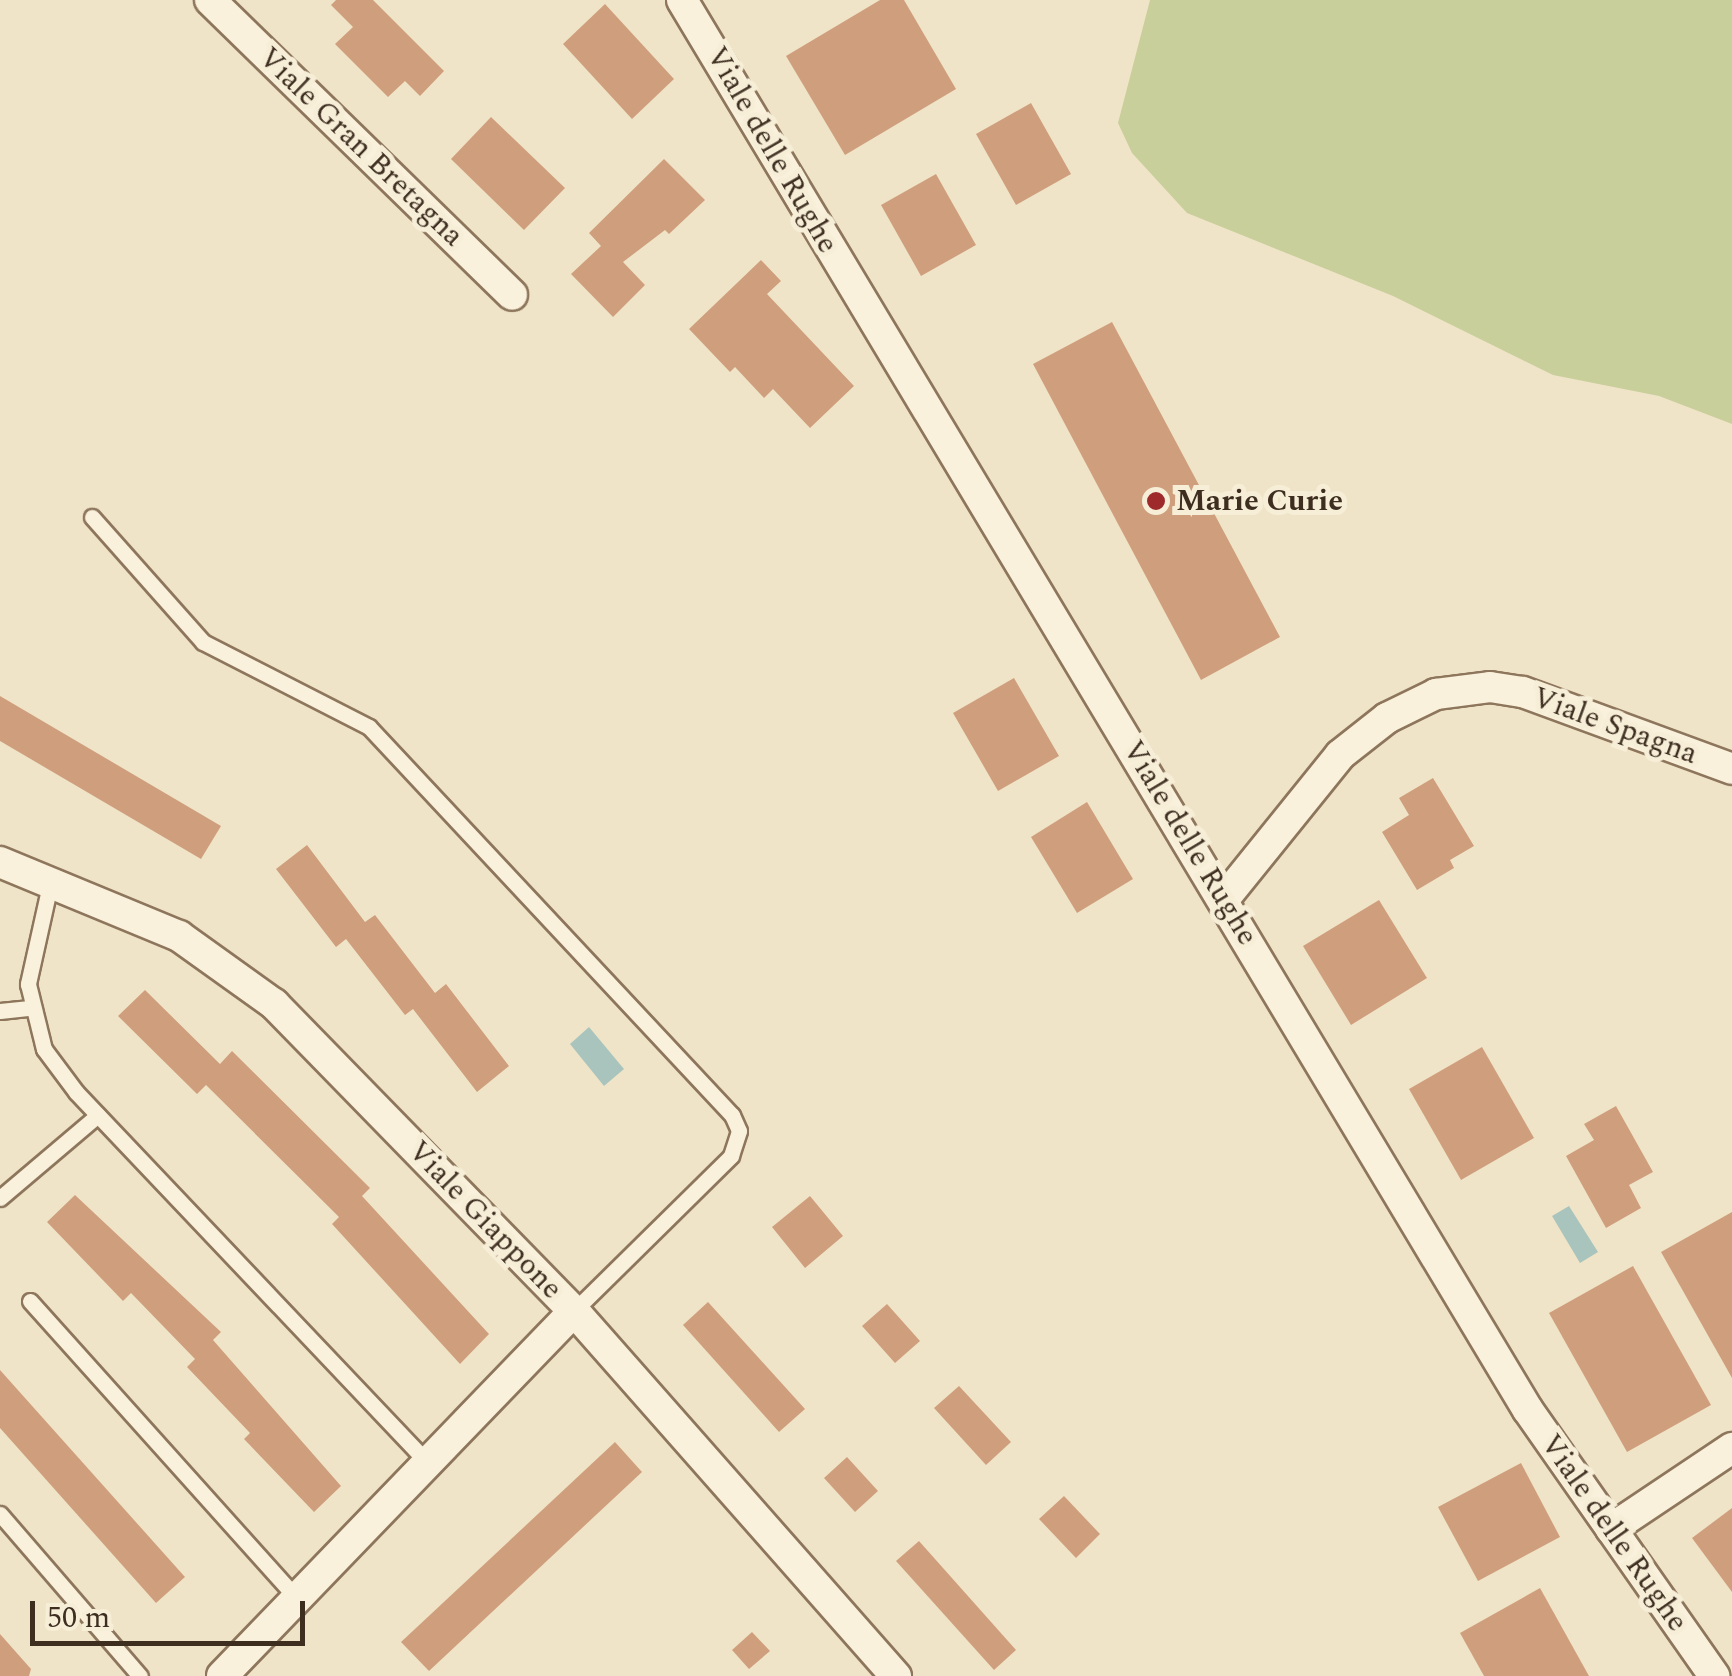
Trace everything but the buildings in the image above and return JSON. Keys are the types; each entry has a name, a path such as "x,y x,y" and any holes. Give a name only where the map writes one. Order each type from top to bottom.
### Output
{"street":[{"name":"Viale Gran Bretagna","path":"210,0 512,294"},
{"name":"Viale delle Rughe","path":"682,0 1528,1410 1714,1676"},
{"name":"Viale Spagna","path":"1224,899 1340,755 1387,718 1436,694 1464,688 1523,692 1732,769"},
{"name":"Viale Giappone","path":"0,862 179,936 250,984 574,1310 896,1676"},
{"path":"222,1676 574,1310"},
{"path":"1611,1529 1732,1448"}],"lane":[{"path":"92,518 203,642 369,726 732,1114 739,1130 731,1156 574,1310"},
{"path":"51,880 32,961 30,1008 44,1049 98,1115 428,1463"},
{"path":"0,1010 30,1008"},
{"path":"0,1198 98,1115"},
{"path":"30,1301 297,1599"},
{"path":"0,1514 140,1676"}],"green space":[{"path":"1150,0 1732,0 1732,424 1659,396 1553,375 1393,296 1187,213 1132,153 1118,123"}],"water":[{"path":"589,1027 624,1069 604,1086 570,1044"},
{"path":"1569,1206 1598,1252 1580,1263 1552,1216"}],"place":[{"name":"Marie Curie","path":"1156,501"}]}
